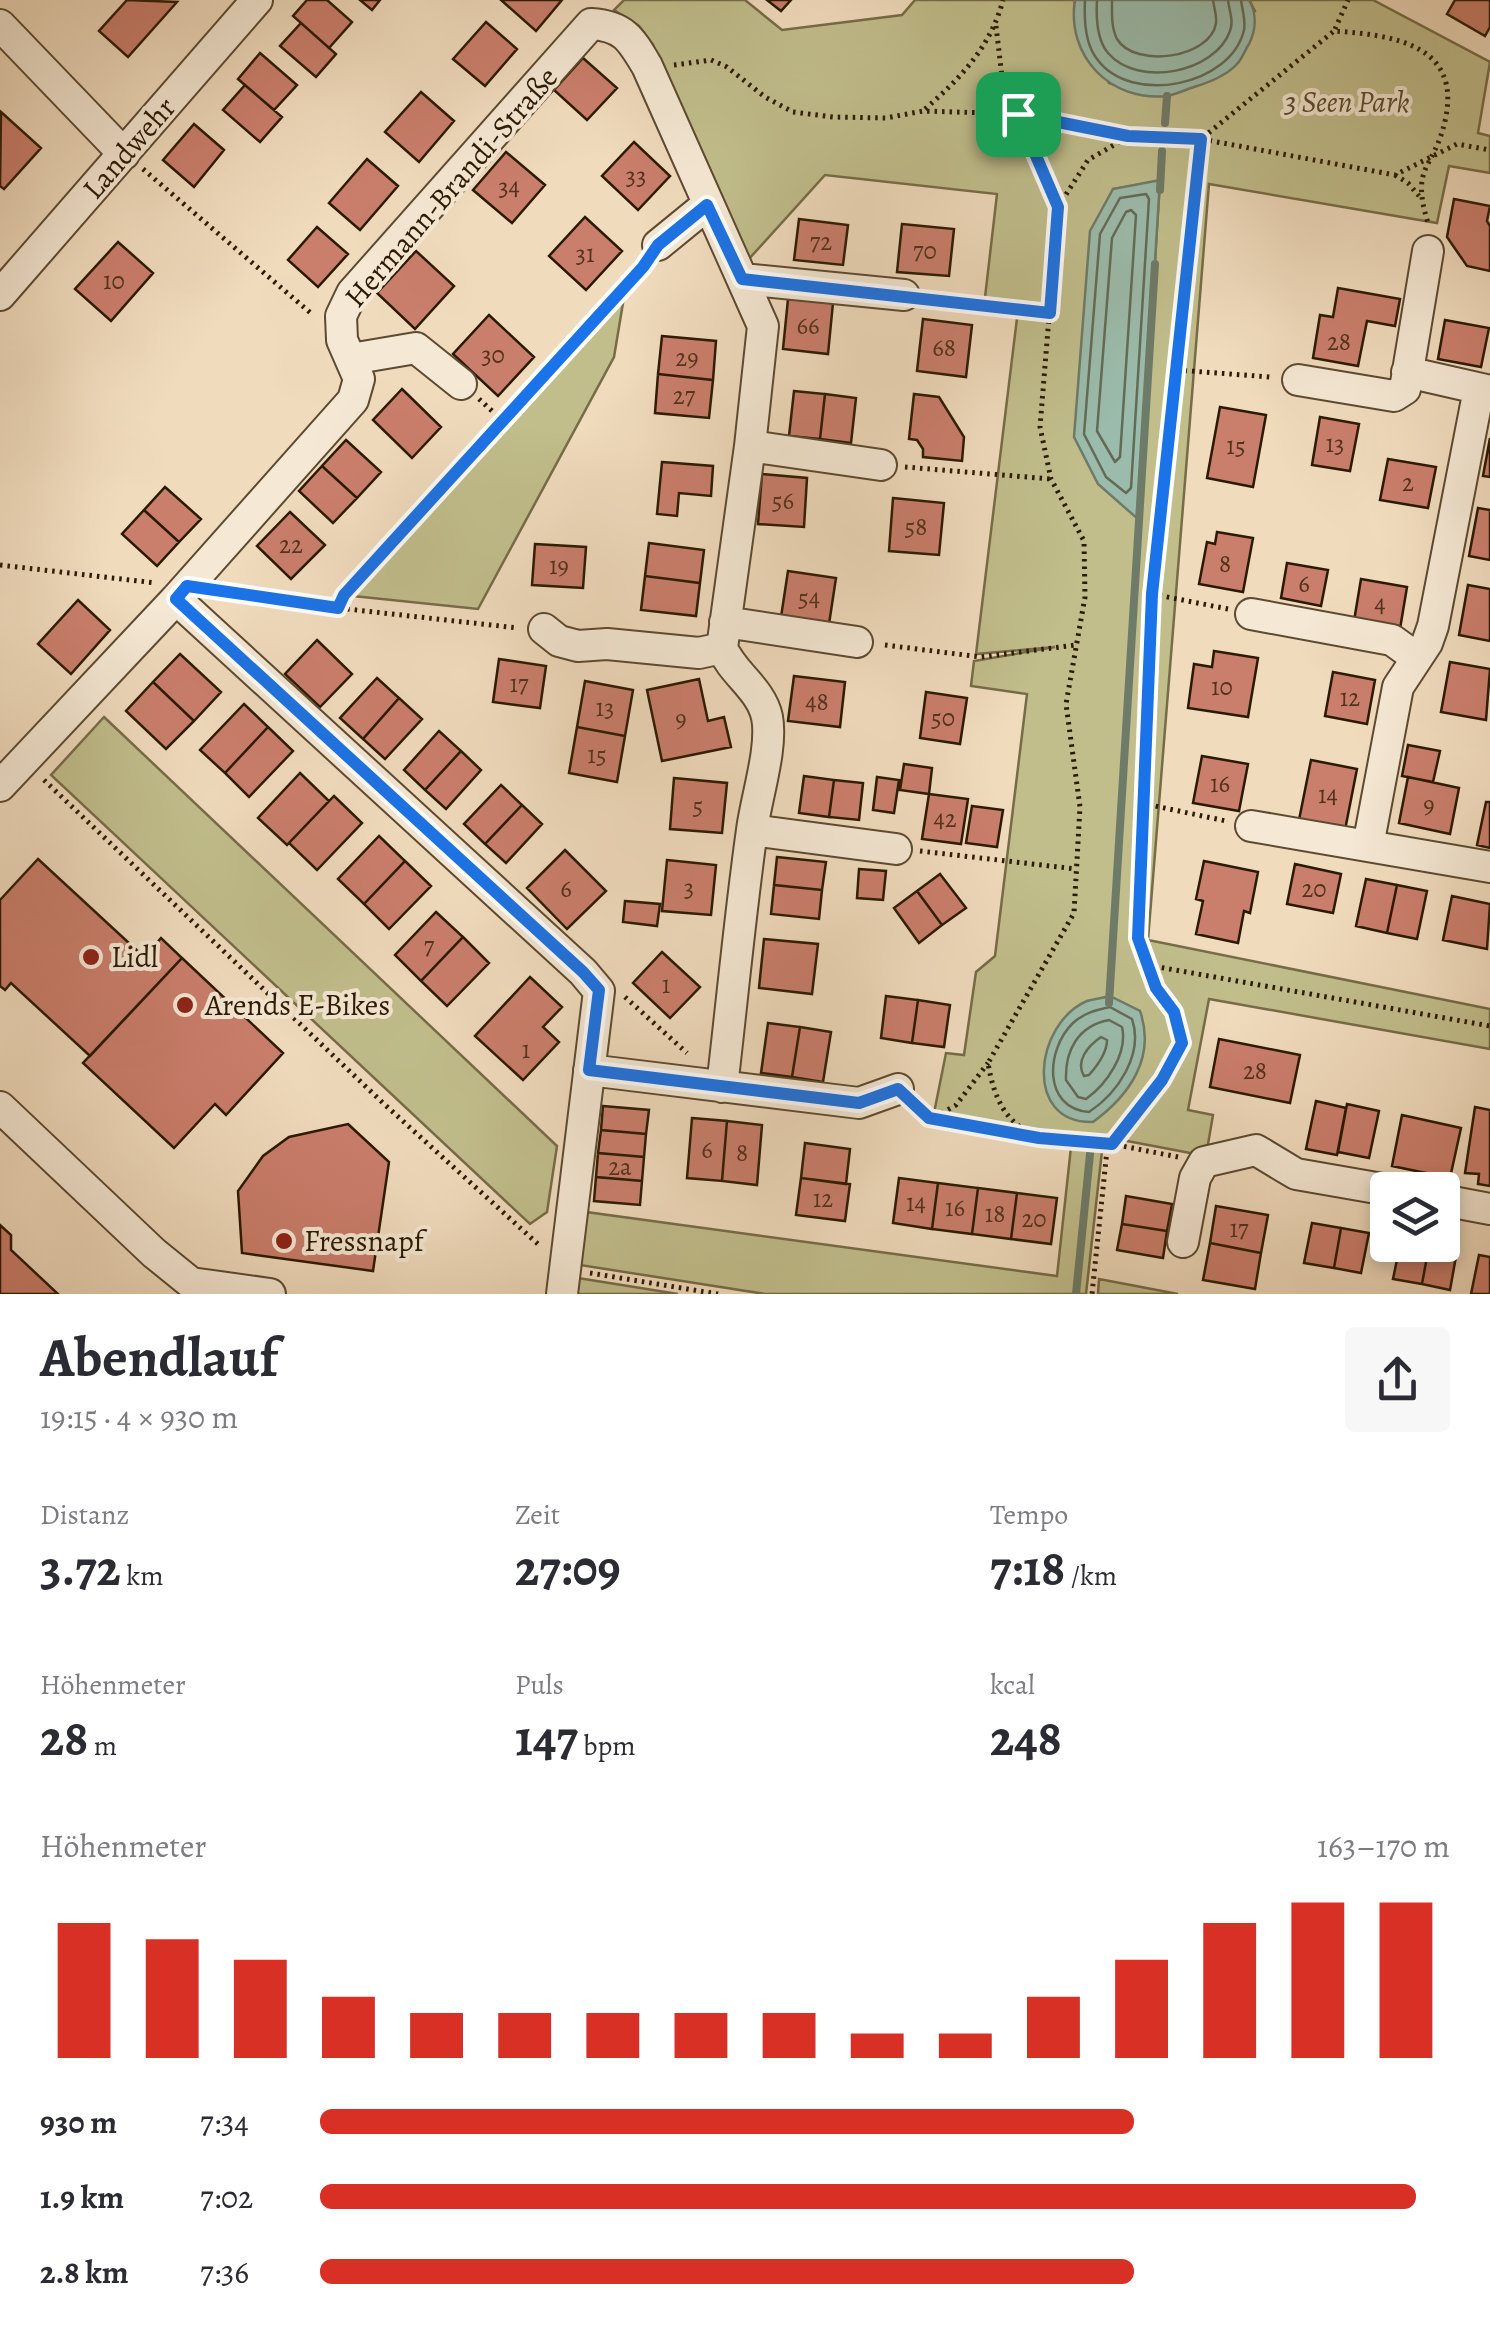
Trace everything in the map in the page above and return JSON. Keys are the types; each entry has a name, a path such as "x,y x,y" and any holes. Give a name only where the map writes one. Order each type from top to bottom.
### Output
{"street":[{"name":"Landwehr","path":"0,294 257,0"},
{"name":"Hermann-Brandi-Straße","path":"0,786 181,593 353,400 358,379 346,349 341,316 352,293 592,24 614,26 632,41 647,66"},
{"path":"0,25 124,154"},
{"path":"647,66 763,326 724,635 728,662 758,696 769,729 714,1086"},
{"path":"658,245 707,205"},
{"path":"1298,380 1394,396 1405,388 1428,251"},
{"path":"742,279 904,295"},
{"name":"Hermann-Brandi-Straße","path":"346,349 416,348 461,384"},
{"path":"1368,846 1398,687 1433,626 1484,390 1406,372"},
{"path":"750,446 881,465"},
{"path":"181,593 599,990 564,1282"},
{"path":"1251,614 1392,640 1417,658"},
{"path":"544,629 559,641 578,646 607,644 699,653 724,635 858,642"},
{"path":"1251,826 1490,867"},
{"path":"752,830 896,848"},
{"path":"589,1070 859,1103 898,1089"},
{"path":"0,1107 154,1253 191,1283 270,1294"},
{"path":"1182,1242 1195,1178 1204,1162 1256,1150 1296,1174 1370,1187"},
{"path":"1460,1203 1490,1208"}],"path":[{"path":"923,110 961,78 996,26 1003,0"},
{"path":"1092,1294 1107,1150 1162,1080 1182,1043 1174,1012 1156,988 1138,938 1152,594 1201,139 1334,30 1348,0"},
{"path":"933,1118 956,1105 988,1063 1074,913 1080,807 1066,704 1085,597 1084,542 1052,479 1040,427 1058,207 1002,77 996,26"},
{"path":"1334,30 1414,43 1435,60 1446,82 1446,120 1420,181 1429,226 1428,251"},
{"path":"647,66 711,60 792,112 833,118 886,118 923,110 1018,114 1128,136 1201,139 1395,175 1421,198"},
{"path":"1058,207 1088,160 1128,136"},
{"path":"1395,175 1457,144 1490,150"},
{"path":"124,154 346,349"},
{"path":"338,608 344,595 643,267 658,245"},
{"path":"904,295 1050,313"},
{"path":"1177,370 1298,380"},
{"path":"881,465 1052,479"},
{"path":"0,564 181,593 544,629"},
{"path":"1152,594 1251,614"},
{"path":"858,642 962,656 1076,645"},
{"path":"24,761 564,1282 718,1294"},
{"path":"1141,803 1251,826"},
{"path":"896,848 1076,869"},
{"path":"1147,965 1490,1026"},
{"path":"599,990 617,990 690,1055 714,1086"},
{"path":"988,1063 992,1091 1001,1110 1014,1124 1039,1138"},
{"path":"898,1089 933,1118 1039,1138 1112,1144 1204,1162"}],"green space":[{"name":"3 Seen Park","path":"624,0 745,0 782,30 902,15 915,0 1075,0 1074,10 1109,83 1136,93 1167,96 1255,11 1249,0 1373,0 1490,62 1478,133 1490,136 1490,173 1449,166 1437,223 1209,184 1148,940 1490,1009 1490,1049 1209,999 1188,1110 1213,1115 1206,1156 1122,1140 1168,1078 1182,1051 1183,1038 1181,1023 1162,990 1158,989 1174,1012 1182,1043 1162,1080 1112,1144 1039,1138 933,1118 946,1053 964,1055 976,972 995,956 1027,694 971,686 974,661 1055,647 976,654 1018,310 984,306 997,194 825,175 748,260 653,45 639,26 614,10","holes":["1160,181 1139,519 1113,189"]},
{"path":"624,297 614,357 478,609 353,596"},
{"path":"104,717 557,1146 547,1212 530,1224 51,775"},
{"path":"1071,1147 1102,1151 1086,1294 765,1294 580,1265 586,1212 1057,1276"},
{"path":"578,1278 678,1294 576,1294"},
{"path":"1099,1279 1178,1294 1098,1294"}],"water":[{"path":"1075,0 1249,0 1254,28 1240,60 1223,75 1171,95 1146,96 1110,83 1085,57 1074,20"},
{"path":"1160,180 1139,520 1098,484 1074,437 1090,231 1113,189"},
{"path":"1110,996 1140,1011 1145,1044 1142,1059 1118,1100 1093,1122 1070,1118 1055,1107 1046,1090 1047,1049 1069,1013 1087,1001"}],"building":[{"path":"127,0 177,2 128,57 99,31"},
{"path":"307,0 327,0 352,22 329,48 293,16"},
{"path":"360,0 380,0 372,10"},
{"path":"501,0 562,0 536,31"},
{"path":"767,0 791,0 781,11"},
{"path":"1455,0 1490,0 1490,27 1485,36 1447,14"},
{"path":"486,22 517,49 485,86 453,59"},
{"path":"301,23 336,54 316,77 280,46"},
{"path":"260,53 297,85 274,110 238,79"},
{"path":"583,58 617,88 587,120 554,90"},
{"path":"245,85 282,117 260,142 223,110"},
{"path":"421,92 454,121 419,162 385,132"},
{"path":"1,112 41,148 4,189 0,186"},
{"path":"194,124 224,150 194,187 163,160"},
{"path":"634,142 670,176 638,210 602,176"},
{"path":"506,152 545,185 512,223 473,190"},
{"path":"367,159 398,186 360,230 329,203"},
{"path":"1454,199 1490,206 1490,271 1467,266 1447,237"},
{"path":"585,217 622,251 586,290 549,256"},
{"path":"799,219 848,225 843,265 794,260"},
{"path":"902,224 954,229 949,276 897,272"},
{"path":"317,227 348,254 318,287 288,260"},
{"path":"118,242 153,273 111,321 75,289"},
{"path":"416,251 454,286 415,329 377,293"},
{"path":"1338,288 1400,299 1395,326 1367,321 1358,366 1313,358 1320,315 1333,317"},
{"path":"788,299 833,303 828,354 783,349"},
{"path":"489,315 534,357 498,396 453,354"},
{"path":"923,319 972,325 966,377 917,371"},
{"path":"1445,320 1489,328 1481,367 1438,359"},
{"path":"662,336 716,341 713,380 658,374"},
{"path":"658,374 713,380 709,418 655,413"},
{"path":"402,389 441,427 412,458 373,420"},
{"path":"794,391 825,394 820,439 789,436"},
{"path":"825,394 856,398 851,443 820,439"},
{"path":"914,394 939,397 964,437 962,461 923,457 917,440 909,439"},
{"path":"1220,407 1266,415 1253,487 1207,478"},
{"path":"1320,417 1359,424 1350,471 1312,465"},
{"path":"1490,438 1490,477 1483,476"},
{"path":"346,440 381,472 357,498 322,466"},
{"path":"1388,459 1436,467 1428,508 1380,500"},
{"path":"662,462 713,466 711,496 679,493 677,516 657,514"},
{"path":"322,466 357,498 333,523 299,491"},
{"path":"762,474 807,478 804,527 758,524"},
{"path":"165,487 201,519 179,542 144,510"},
{"path":"893,498 944,503 939,555 889,551"},
{"path":"1478,508 1490,510 1490,560 1469,556"},
{"path":"144,510 179,542 157,566 122,534"},
{"path":"290,512 325,545 291,579 257,546"},
{"path":"1217,532 1253,538 1243,592 1199,584 1207,542 1215,544"},
{"path":"649,543 704,550 700,583 645,576"},
{"path":"535,544 586,547 583,588 532,585"},
{"path":"1287,563 1328,570 1321,606 1281,598"},
{"path":"788,571 836,578 829,624 781,617"},
{"path":"645,576 700,583 696,616 641,610"},
{"path":"1361,579 1407,587 1400,629 1354,621"},
{"path":"1468,585 1490,589 1490,641 1459,635"},
{"path":"78,600 110,630 71,674 38,644"},
{"path":"317,640 352,674 320,707 285,674"},
{"path":"1214,651 1258,658 1248,717 1188,708 1194,664 1212,667"},
{"path":"180,654 221,692 194,721 153,682"},
{"path":"499,659 546,666 540,708 493,702"},
{"path":"1450,662 1490,669 1486,720 1441,712"},
{"path":"1333,672 1375,680 1367,724 1325,716"},
{"path":"794,676 845,682 840,727 788,721"},
{"path":"377,678 399,698 363,739 340,718"},
{"path":"699,679 708,721 724,717 731,747 662,761 647,690"},
{"path":"585,681 633,690 625,736 577,727"},
{"path":"153,682 194,721 166,749 126,711"},
{"path":"926,692 967,698 960,744 920,738"},
{"path":"399,698 422,719 385,759 363,739"},
{"path":"244,704 268,727 225,773 200,750"},
{"path":"268,727 293,751 249,797 225,773"},
{"path":"577,727 625,736 617,782 569,773"},
{"path":"439,731 461,751 425,790 404,770"},
{"path":"1408,745 1440,751 1433,782 1402,776"},
{"path":"461,751 481,770 446,809 425,790"},
{"path":"1202,756 1248,764 1239,811 1193,803"},
{"path":"1311,760 1357,769 1345,830 1299,820"},
{"path":"904,764 932,768 929,794 900,790"},
{"path":"300,773 329,801 287,845 258,818"},
{"path":"804,776 834,780 829,817 799,813"},
{"path":"877,777 899,780 894,813 873,810"},
{"path":"1408,777 1459,788 1450,834 1399,823"},
{"path":"674,778 727,783 722,833 670,829"},
{"path":"834,780 863,783 859,820 829,817"},
{"path":"501,785 522,805 485,844 464,824"},
{"path":"929,794 968,799 961,844 922,839"},
{"path":"334,796 362,823 317,870 289,843"},
{"path":"1486,802 1490,802 1490,848 1477,845"},
{"path":"522,805 542,824 506,863 485,844"},
{"path":"972,806 1003,810 997,847 966,843"},
{"path":"379,836 405,861 364,904 338,879"},
{"path":"565,850 606,891 567,929 527,888"},
{"path":"777,857 826,862 822,890 774,885"},
{"name":"Lidl","path":"38,859 144,957 161,938 182,958 90,1056 11,983 5,990 0,986 0,900"},
{"path":"667,860 716,865 711,915 662,911"},
{"path":"405,861 431,886 389,929 364,904"},
{"path":"1204,861 1258,872 1250,913 1244,911 1238,943 1196,934 1203,901 1196,899"},
{"path":"1295,864 1341,874 1333,913 1287,904"},
{"path":"859,869 886,871 883,900 857,898"},
{"path":"940,874 966,908 942,925 917,891"},
{"path":"1366,879 1397,885 1387,933 1356,926"},
{"path":"774,885 822,890 819,919 771,914"},
{"path":"1397,885 1427,891 1417,939 1387,933"},
{"path":"917,891 942,925 919,943 894,908"},
{"path":"1452,896 1490,904 1487,949 1443,940"},
{"path":"625,901 660,904 657,926 623,922"},
{"path":"436,912 463,937 421,981 395,955"},
{"path":"463,937 489,963 447,1006 421,981"},
{"path":"764,939 818,944 812,994 759,988"},
{"path":"662,952 700,987 670,1018 633,983"},
{"name":"Arends E-Bikes","path":"182,958 283,1053 226,1115 215,1104 174,1148 83,1063"},
{"path":"530,977 562,1007 543,1027 559,1042 523,1080 475,1036"},
{"path":"886,996 918,1000 912,1043 881,1038"},
{"path":"918,1000 950,1005 944,1047 912,1043"},
{"path":"768,1023 800,1027 792,1077 761,1073"},
{"path":"800,1027 831,1032 823,1082 792,1077"},
{"path":"1219,1039 1300,1055 1290,1103 1210,1087"},
{"path":"1316,1101 1346,1108 1337,1155 1306,1149"},
{"path":"1347,1104 1379,1111 1369,1158 1338,1152"},
{"path":"603,1106 649,1110 646,1134 601,1130"},
{"path":"1475,1107 1490,1110 1490,1186 1478,1184 1479,1174 1465,1173"},
{"path":"1402,1115 1461,1128 1451,1172 1421,1172 1392,1166"},
{"path":"692,1118 727,1121 722,1181 687,1178"},
{"path":"727,1121 762,1125 757,1185 722,1181"},
{"path":"348,1124 389,1162 373,1271 242,1253 238,1191 263,1156 289,1137"},
{"path":"601,1130 646,1134 644,1157 598,1153"},
{"path":"805,1143 850,1149 846,1184 801,1178"},
{"path":"598,1153 644,1157 642,1181 596,1177"},
{"path":"596,1177 642,1181 640,1205 594,1201"},
{"path":"801,1178 850,1184 845,1221 796,1215"},
{"path":"899,1178 938,1183 932,1229 893,1223"},
{"path":"938,1183 978,1188 972,1234 932,1229"},
{"path":"978,1188 1017,1193 1011,1239 972,1234"},
{"path":"1017,1193 1057,1198 1051,1244 1011,1239"},
{"path":"1126,1196 1172,1204 1167,1231 1122,1224"},
{"path":"1216,1206 1268,1215 1261,1253 1210,1243"},
{"path":"1312,1223 1341,1228 1334,1268 1304,1263"},
{"path":"1122,1224 1167,1231 1163,1258 1117,1250"},
{"path":"0,1225 11,1235 11,1250 58,1294 0,1294"},
{"path":"1341,1228 1369,1233 1361,1273 1334,1268"},
{"path":"1210,1243 1261,1253 1255,1289 1203,1280"},
{"path":"1479,1255 1490,1257 1490,1294 1471,1294"},
{"path":"1396,1262 1426,1262 1422,1284 1393,1279"},
{"path":"1426,1262 1455,1262 1450,1290 1422,1284"}],"waterway":[{"path":"1165,123 1167,96"},
{"path":"1160,190 1162,151"},
{"path":"1109,1003 1155,264"},
{"path":"1076,1294 1090,1154"}],"place":[{"name":"Lidl","path":"91,957"},
{"name":"Arends E-Bikes","path":"185,1005"},
{"name":"Fressnapf","path":"284,1241"}],"route":[{"path":"1018,114 1128,136 1201,139 1152,594 1138,938 1156,988 1174,1012 1182,1043 1162,1080 1112,1144 1039,1138 929,1118 898,1089 859,1103 589,1070 599,990 176,599 187,586 338,608 344,595 643,267 658,245 707,205 742,279 1050,313 1058,207 1018,114"}]}
